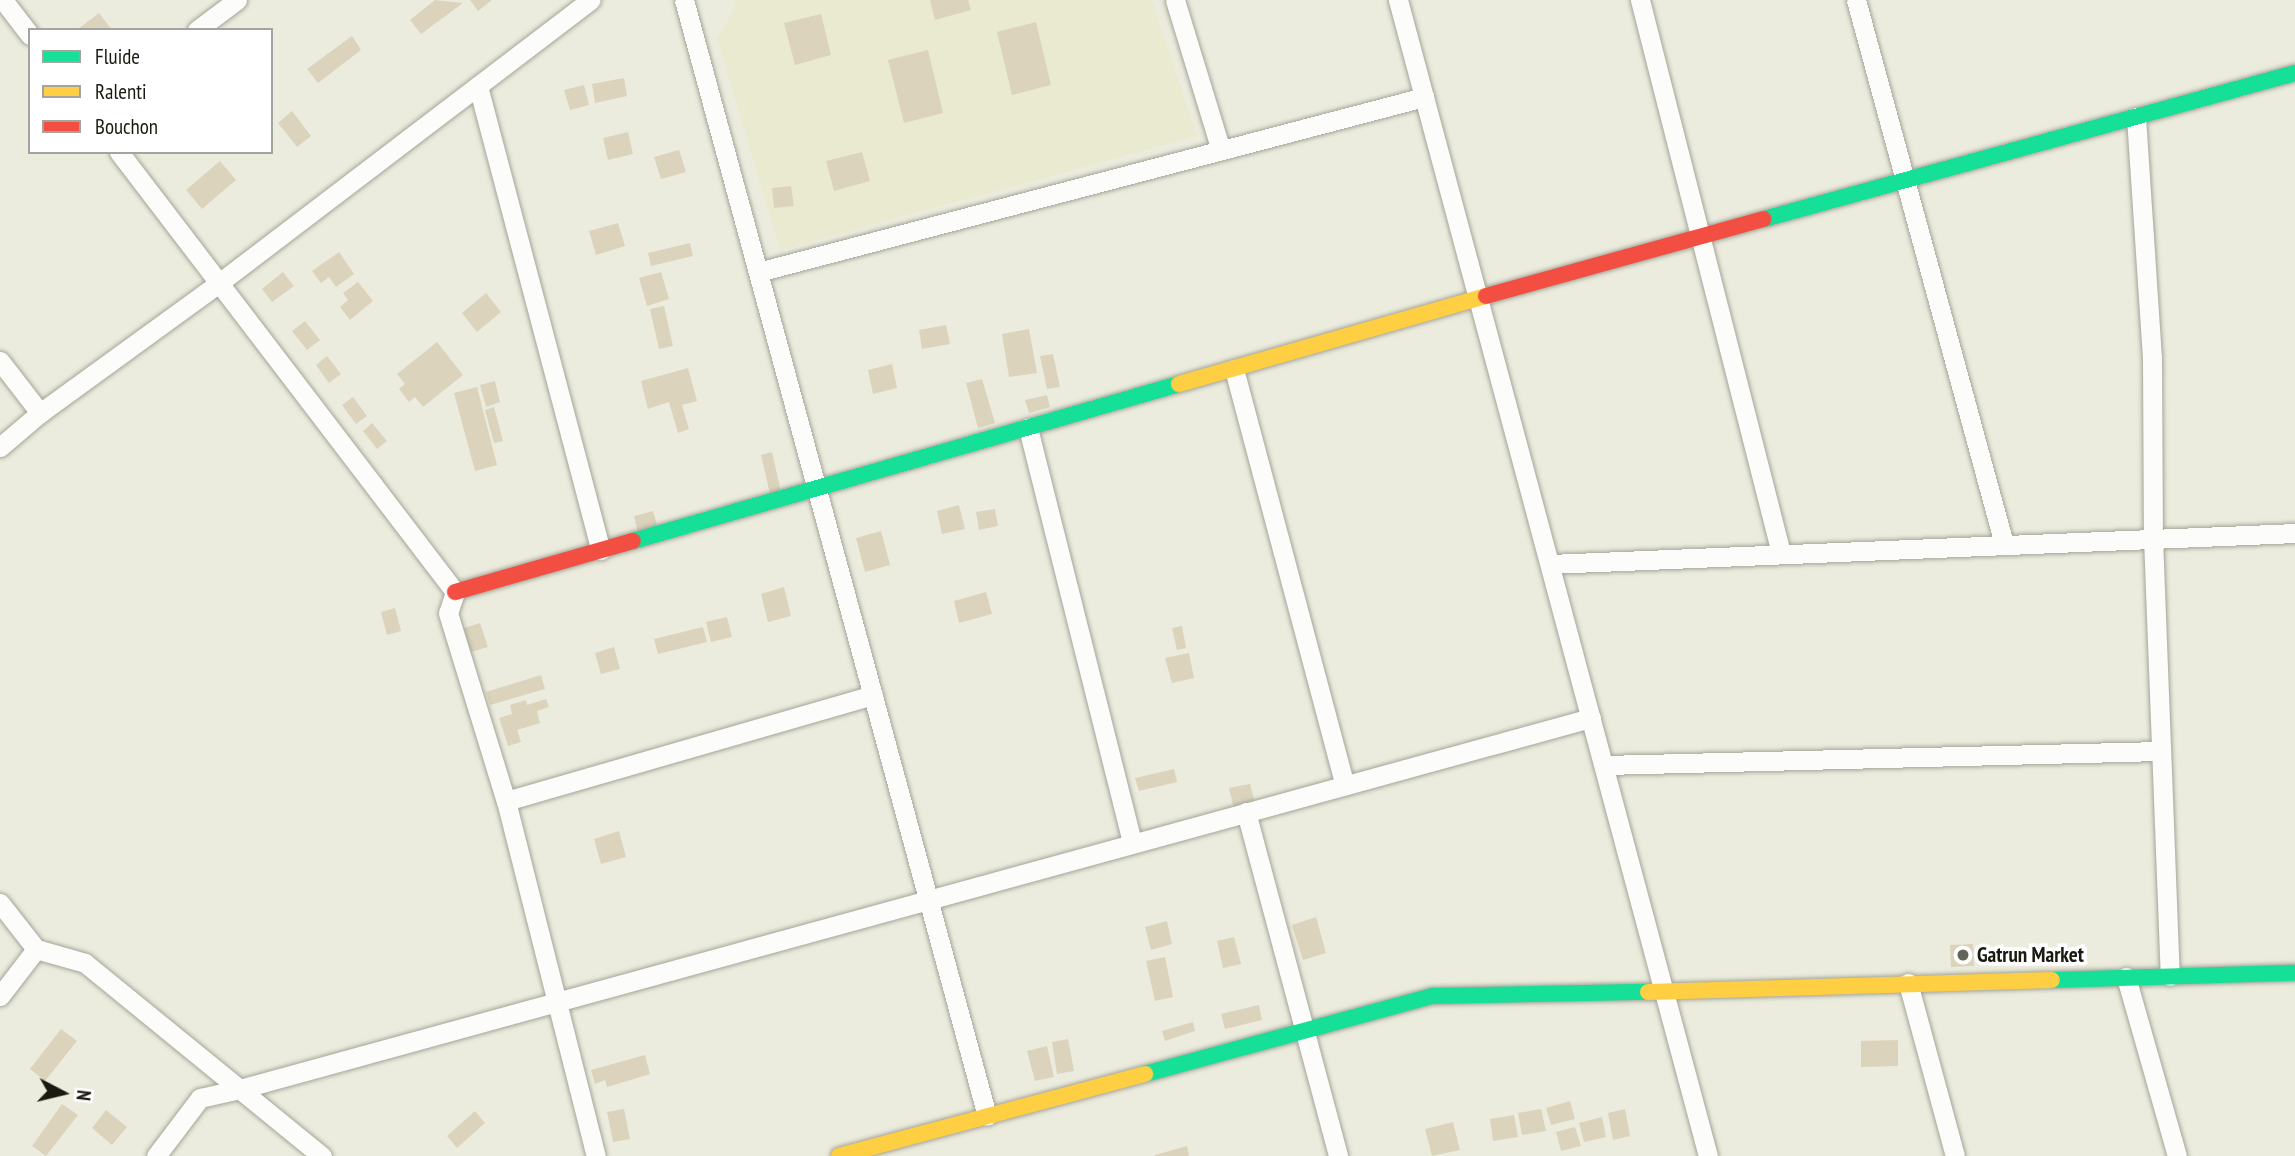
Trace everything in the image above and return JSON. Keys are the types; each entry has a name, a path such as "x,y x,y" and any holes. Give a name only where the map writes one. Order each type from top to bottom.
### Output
{"street":[{"path":"3,0 28,32"},
{"path":"200,28 237,0"},
{"path":"0,447 40,413 219,283 591,0"},
{"path":"684,0 987,1116"},
{"path":"1175,0 1221,150"},
{"path":"1398,0 1708,1156"},
{"path":"1640,0 1781,553"},
{"path":"1856,0 2004,544"},
{"path":"455,592 1478,298 2295,73"},
{"path":"478,86 601,550"},
{"path":"758,272 1424,97"},
{"path":"2136,117 2152,358 2153,538 2170,976"},
{"path":"121,154 455,592"},
{"path":"0,361 40,413"},
{"path":"1234,369 1345,785"},
{"path":"1028,428 1132,843"},
{"path":"1550,564 2295,533"},
{"path":"455,592 448,613 506,801 596,1156"},
{"path":"506,801 873,695"},
{"path":"156,1156 200,1098 1591,718"},
{"path":"1604,765 2161,751"},
{"path":"1247,812 1338,1156"},
{"path":"0,903 36,949 85,963 323,1156"},
{"path":"0,996 36,949"},
{"path":"839,1156 1433,996 1664,992 2295,973"},
{"path":"2126,977 2177,1156"},
{"path":"1908,983 1955,1156"}],"shaded area":[{"path":"734,0 1152,0 1197,136 780,250 717,38 736,7"}],"building":[{"path":"435,0 463,3 421,34 410,20"},
{"path":"470,0 492,0 478,11"},
{"path":"930,0 968,0 971,10 935,20"},
{"path":"99,13 110,28 80,28"},
{"path":"821,14 831,55 795,65 784,23"},
{"path":"1036,22 1051,85 1012,95 997,32"},
{"path":"352,36 361,50 318,83 307,69"},
{"path":"928,50 943,113 904,123 888,60"},
{"path":"624,78 627,96 595,103 592,84"},
{"path":"584,85 589,105 570,110 564,90"},
{"path":"292,111 311,136 297,147 278,123"},
{"path":"628,132 633,154 608,160 603,138"},
{"path":"679,150 686,172 661,179 654,157"},
{"path":"862,152 870,181 834,191 826,161"},
{"path":"220,161 236,180 202,209 186,190"},
{"path":"791,186 794,206 774,208 772,188"},
{"path":"618,223 625,246 596,255 589,231"},
{"path":"690,243 693,256 651,266 648,253"},
{"path":"339,252 354,274 336,287 329,277 321,283 312,271"},
{"path":"283,272 294,286 272,302 262,289"},
{"path":"661,272 669,299 647,306 639,278"},
{"path":"358,282 373,301 350,320 340,307 348,300 343,293"},
{"path":"486,293 501,312 477,332 462,313"},
{"path":"664,306 673,346 659,349 650,309"},
{"path":"305,321 320,340 307,350 292,331"},
{"path":"946,325 950,344 922,349 919,330"},
{"path":"1029,329 1037,373 1009,377 1002,334"},
{"path":"437,342 463,375 423,407 415,397 409,402 399,389 405,384 397,374"},
{"path":"1053,354 1060,387 1047,389 1040,356"},
{"path":"327,356 341,374 329,383 316,365"},
{"path":"892,364 897,388 873,394 868,370"},
{"path":"688,368 697,401 682,405 689,429 678,433 669,402 648,409 641,381"},
{"path":"982,379 995,423 978,428 966,383"},
{"path":"495,381 500,402 486,407 480,385"},
{"path":"477,387 497,465 475,471 454,393"},
{"path":"1047,395 1050,407 1029,413 1025,400"},
{"path":"353,397 367,416 356,424 342,405"},
{"path":"494,407 503,441 494,443 485,410"},
{"path":"372,423 387,441 377,449 363,431"},
{"path":"772,452 781,492 770,494 761,455"},
{"path":"959,505 965,529 942,534 937,511"},
{"path":"995,509 998,526 979,530 976,512"},
{"path":"653,511 658,528 638,533 634,516"},
{"path":"881,531 890,565 865,572 856,538"},
{"path":"784,587 791,616 768,622 761,594"},
{"path":"986,592 992,614 959,623 954,601"},
{"path":"395,608 401,631 387,635 381,612"},
{"path":"727,617 732,637 711,642 706,622"},
{"path":"480,623 488,647 471,652 464,628"},
{"path":"1182,626 1186,648 1177,650 1172,628"},
{"path":"703,627 707,642 658,654 654,639"},
{"path":"614,647 620,669 601,674 595,653"},
{"path":"1189,653 1194,678 1172,683 1165,658"},
{"path":"541,675 545,689 490,705 486,692"},
{"path":"546,699 549,707 537,711 540,723 517,730 521,742 508,746 499,718 512,714 510,705 526,700 527,705"},
{"path":"1174,769 1177,782 1139,791 1135,778"},
{"path":"1250,784 1255,804 1234,809 1229,788"},
{"path":"619,831 626,857 601,864 594,839"},
{"path":"1316,917 1326,953 1303,960 1292,925"},
{"path":"1167,921 1172,944 1151,950 1145,927"},
{"path":"1234,937 1241,964 1223,968 1217,941"},
{"path":"1973,944 1974,966 1951,967 1950,945"},
{"path":"1165,957 1173,997 1155,1001 1146,961"},
{"path":"1259,1005 1262,1020 1225,1029 1221,1014"},
{"path":"1193,1022 1195,1031 1165,1041 1162,1031"},
{"path":"61,1029 77,1041 45,1081 30,1069"},
{"path":"1068,1039 1074,1071 1057,1074 1052,1042"},
{"path":"1898,1040 1898,1066 1861,1067 1861,1041"},
{"path":"1047,1046 1054,1077 1035,1081 1027,1051"},
{"path":"645,1055 650,1074 607,1087 605,1080 595,1084 591,1070"},
{"path":"1570,1101 1575,1119 1551,1125 1546,1108"},
{"path":"62,1104 78,1115 46,1156 32,1146"},
{"path":"624,1109 630,1139 613,1142 607,1112"},
{"path":"1541,1109 1546,1131 1522,1135 1518,1113"},
{"path":"1625,1109 1630,1136 1613,1140 1608,1113"},
{"path":"106,1110 127,1127 112,1145 92,1128"},
{"path":"475,1111 485,1123 457,1148 447,1136"},
{"path":"1514,1115 1518,1137 1493,1141 1490,1119"},
{"path":"1602,1117 1606,1137 1584,1142 1579,1123"},
{"path":"1453,1122 1460,1150 1432,1156 1425,1129"},
{"path":"1575,1127 1581,1146 1561,1151 1556,1132"},
{"path":"1187,1146 1189,1156 1155,1156 1155,1155"}],"traffic: fast":[{"path":"1764,219 2295,73"},
{"path":"633,541 1179,384"},
{"path":"2052,980 2295,973"},
{"path":"1145,1074 1433,996 1648,992"}],"traffic: slow":[{"path":"1179,384 1486,296"},
{"path":"1648,992 2052,980"},
{"path":"839,1156 1145,1074"}],"traffic: jam":[{"path":"1486,296 1764,219"},
{"path":"455,592 633,541"}],"place":[{"name":"Gatrun Market","path":"1963,955"}]}
